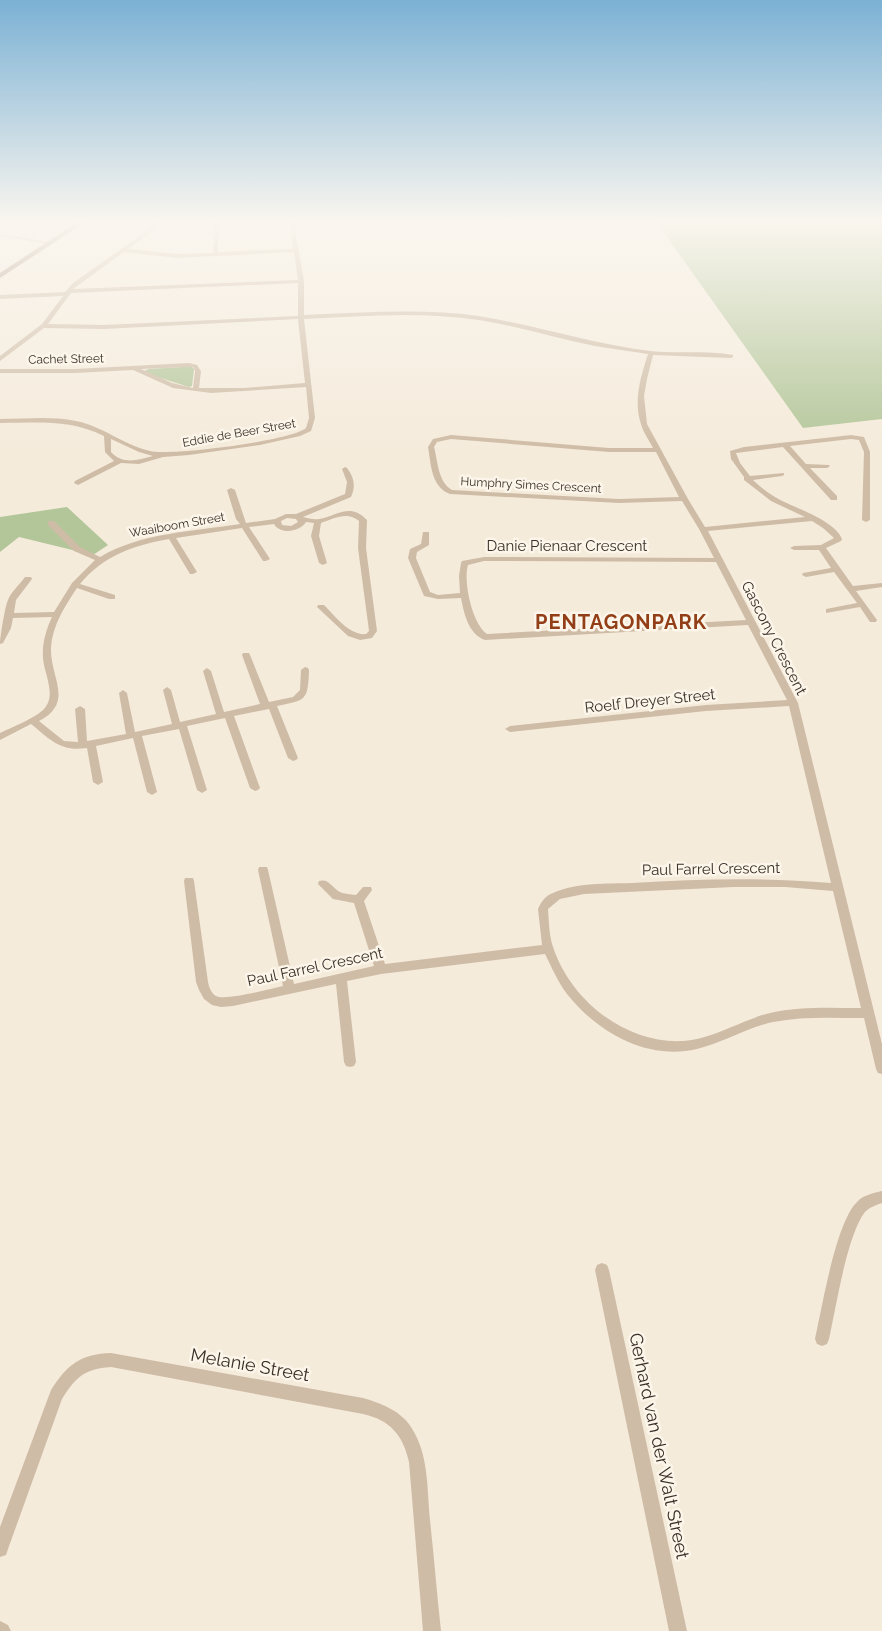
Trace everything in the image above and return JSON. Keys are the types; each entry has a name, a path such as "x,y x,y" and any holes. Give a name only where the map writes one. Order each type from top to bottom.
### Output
{"street":[{"path":"20,371 0,360 42,326 58,310 64,299"},
{"name":"Eddie de Beer Street","path":"0,421 75,423 107,435 132,448 162,455 276,439 306,432 310,428 312,418 301,317 301,299"},
{"path":"42,326 104,327 387,313 461,316 520,326 595,344 651,353 731,356"},
{"path":"0,353 11,350"},
{"name":"Gascony Crescent","path":"651,353 643,378 640,401 644,424 684,499 703,529 793,703 882,1069"},
{"name":"Cachet Street","path":"0,371 189,365 195,366 198,371 196,390"},
{"name":"Cachet Street","path":"132,368 175,387 196,390 308,385"},
{"path":"107,435 108,452 120,461"},
{"name":"Humphry Simes Crescent","path":"657,450 609,450 451,437 435,440 431,447 439,484 450,492 619,500 684,499"},
{"path":"794,548 822,548 838,539 837,536 814,519 758,491 746,478 732,452 785,444 851,437 862,438 867,452 866,520"},
{"path":"785,444 834,498"},
{"path":"78,483 120,461 134,462 162,455"},
{"path":"806,466 827,466"},
{"path":"300,518 348,496 351,490 351,477 346,469"},
{"path":"746,478 782,474"},
{"path":"231,490 240,519 266,559"},
{"path":"300,518 318,522 348,513 359,516 363,520 362,548 373,631 368,636 356,635 321,607"},
{"name":"Waaiboom Street","path":"33,720 51,708 56,696 47,650 56,614 74,585 101,560 120,549 171,537 277,521 283,516 300,518 300,525 292,528 282,528 277,524 277,521"},
{"path":"703,529 814,519"},
{"path":"318,522 315,536 323,563"},
{"path":"51,523 77,549 101,560"},
{"path":"426,534 425,545 413,551 412,558 427,594 438,598 466,595"},
{"path":"171,537 193,572"},
{"path":"822,548 860,605 873,620"},
{"name":"Danie Pienaar Crescent","path":"718,560 475,560 465,563 462,573 471,621 480,634 491,638 751,622"},
{"path":"806,575 836,570"},
{"path":"0,641 6,632 12,600 28,579"},
{"path":"74,585 112,597"},
{"path":"850,589 882,585"},
{"path":"829,611 860,605"},
{"path":"9,616 56,614"},
{"path":"246,655 293,758"},
{"path":"0,737 33,720 61,742 68,745 87,744 269,706 301,696 304,691 305,670"},
{"path":"206,671 255,788"},
{"path":"167,690 202,790"},
{"path":"122,693 152,792"},
{"name":"Roelf Dreyer Street","path":"510,729 706,708 793,703"},
{"path":"80,709 87,744 98,782"},
{"path":"262,870 289,989"},
{"name":"Paul Farrel Crescent","path":"189,881 202,982 208,997 214,1001 224,1002 381,969 548,949"},
{"name":"Paul Farrel Crescent","path":"836,886 712,882 604,888 566,893 554,897 546,903 544,909 548,949 567,985 600,1020 632,1039 652,1044 685,1046 709,1041 756,1022 784,1015 869,1013"},
{"path":"323,884 337,896 358,900"},
{"path":"358,900 367,890"},
{"path":"358,900 381,969"},
{"path":"341,978 350,1062"},
{"path":"822,1338 842,1252 851,1224 860,1207 873,1199 882,1197"},
{"name":"Gerhard van der Walt Street","path":"602,1270 678,1631"},
{"name":"Melanie Street","path":"0,1549 56,1395 66,1379 78,1366 86,1363 111,1360 363,1406 372,1408 393,1420 405,1430 413,1449 418,1481 432,1631"}],"green space":[{"path":"711,299 882,299 882,419 803,428"},
{"path":"192,367 194,369 192,386 189,387 142,372 149,369"},
{"path":"67,507 108,545 93,555 19,537 0,552 0,517"}],"district":[{"name":"PENTAGONPARK","path":"621,622"}]}
